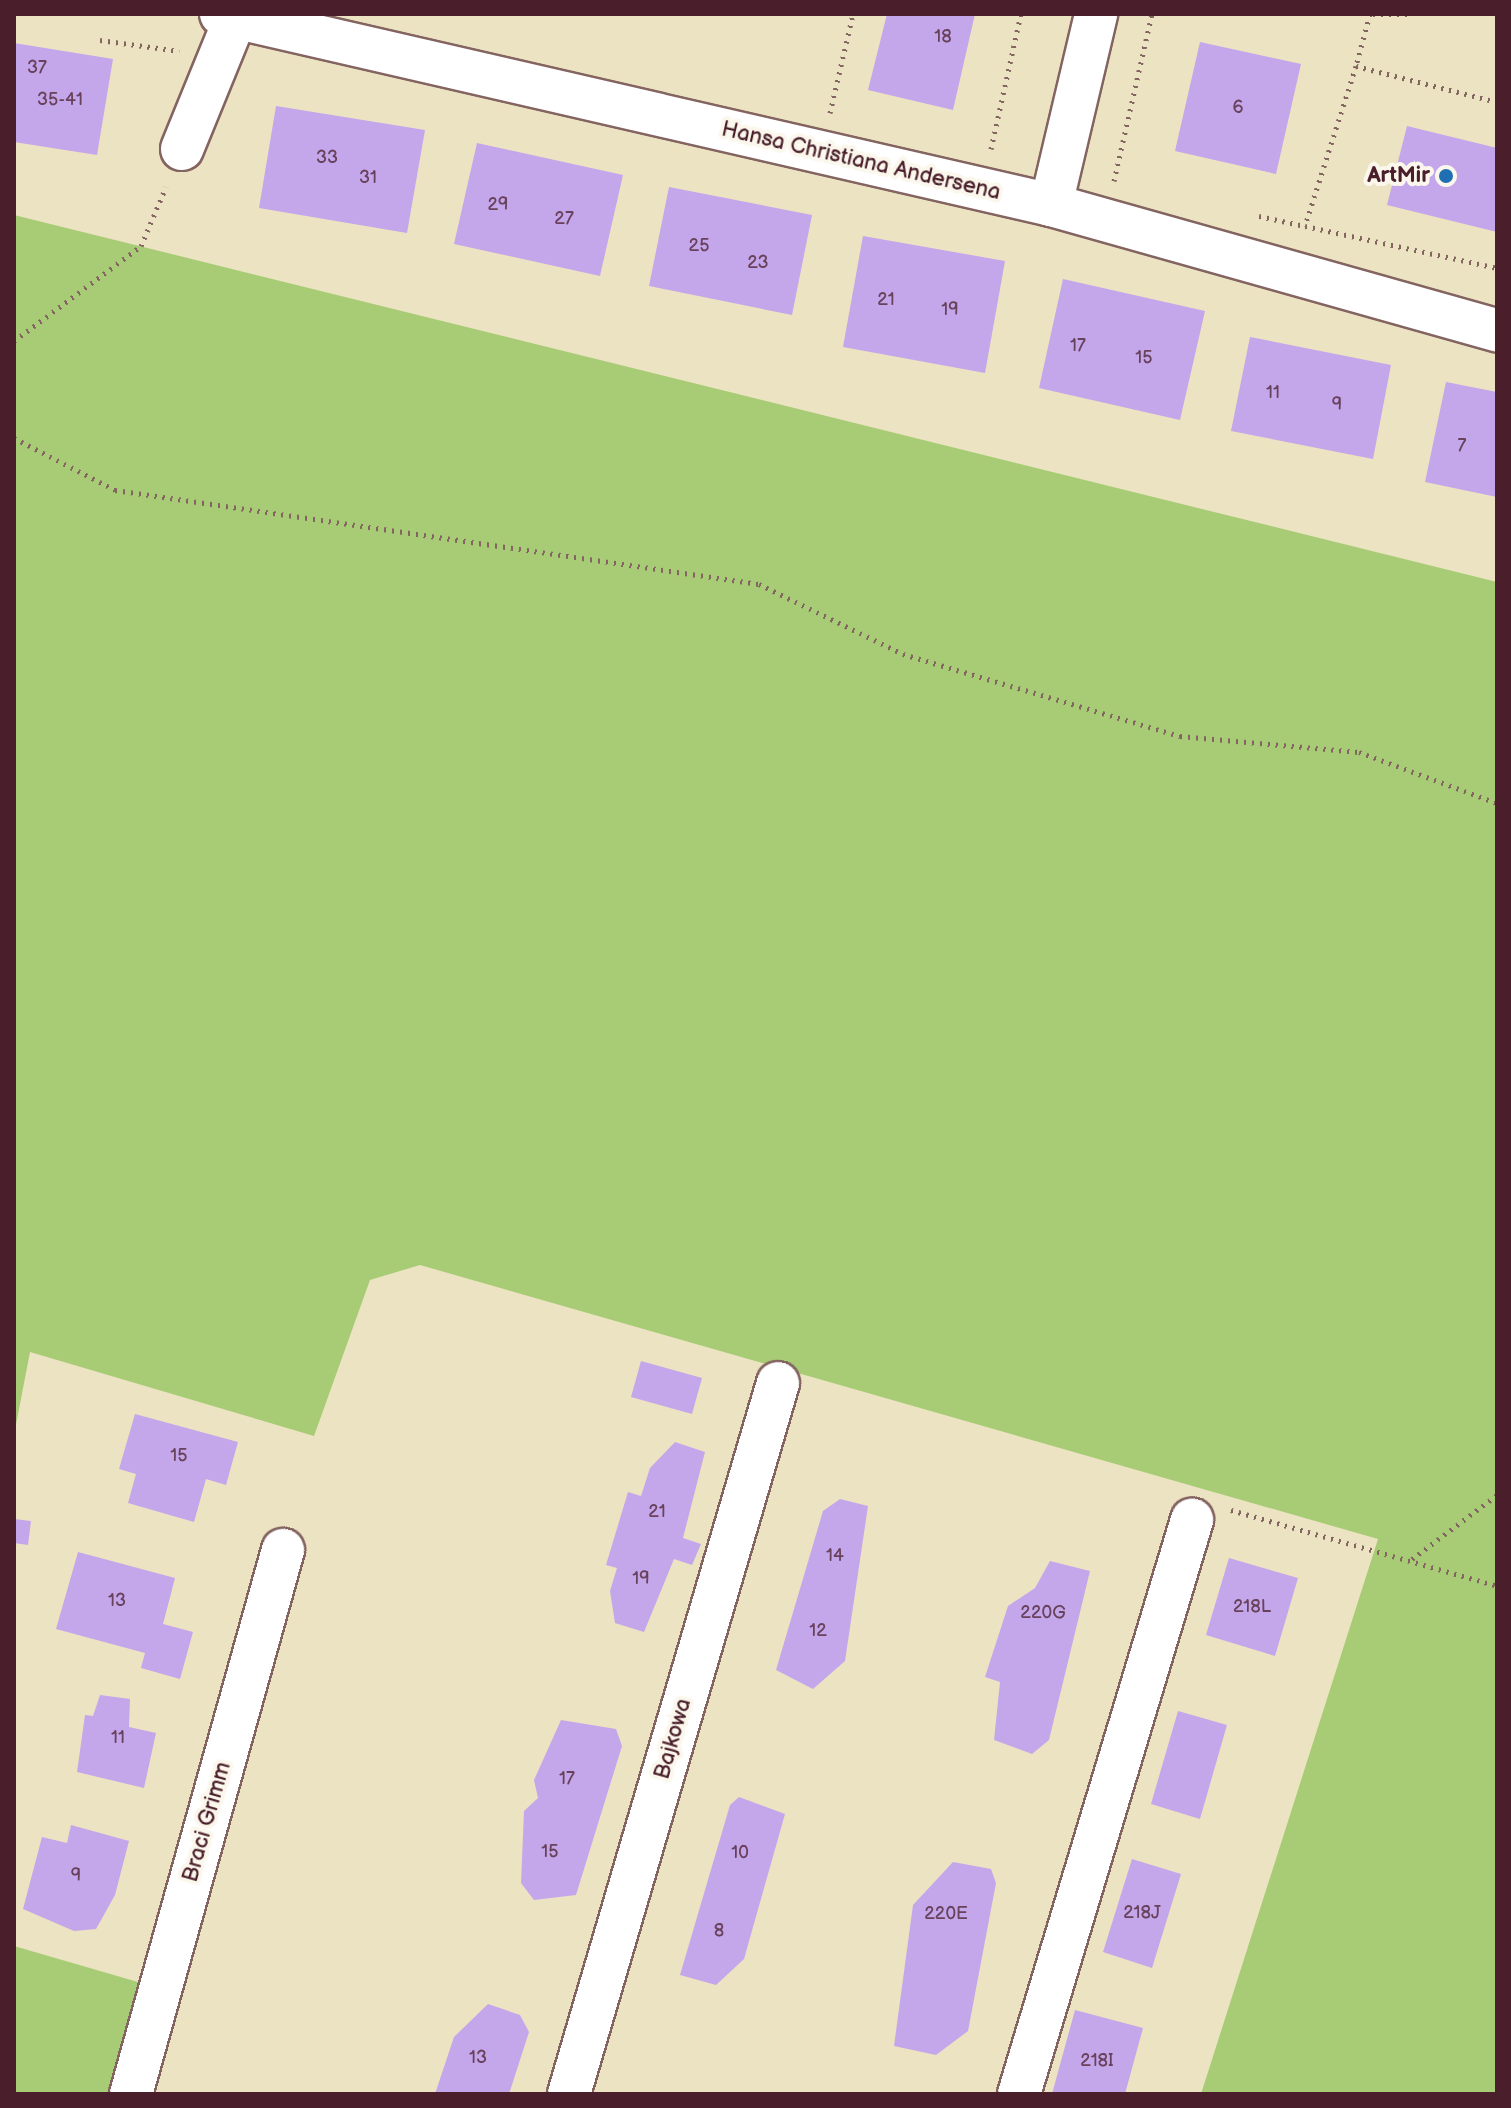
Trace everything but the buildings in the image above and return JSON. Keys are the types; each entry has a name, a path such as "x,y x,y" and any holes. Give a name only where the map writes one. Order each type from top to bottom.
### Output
{"street":[{"path":"1051,205 1096,14"},
{"path":"182,149 231,15"},
{"name":"Hansa Christiana Andersena","path":"231,15 1051,205 1497,330"},
{"name":"Bajkowa","path":"569,2094 778,1383"},
{"path":"1019,2094 1192,1520"},
{"name":"Braci Grimm","path":"131,2094 283,1550"}],"path":[{"path":"827,124 853,14"},
{"path":"989,158 1021,14"},
{"path":"1128,189 1113,186 1152,14"},
{"path":"1305,226 1372,14 1412,14"},
{"path":"1356,66 1497,102"},
{"path":"14,341 141,246 182,149"},
{"path":"1246,214 1497,268"},
{"path":"14,438 115,490 759,584 903,654 1151,728 1359,752 1497,803"},
{"path":"1412,1559 1497,1495"},
{"path":"1192,1520 1199,1501 1412,1559 1497,1586"}],"green space":[{"path":"14,215 1497,582 1497,2094 1201,2094 1378,1539 420,1265 370,1280 314,1436 30,1352 14,1435"},
{"path":"14,1946 162,1989 133,2094 14,2094"}],"place":[{"name":"ArtMir","path":"1446,176"}]}
